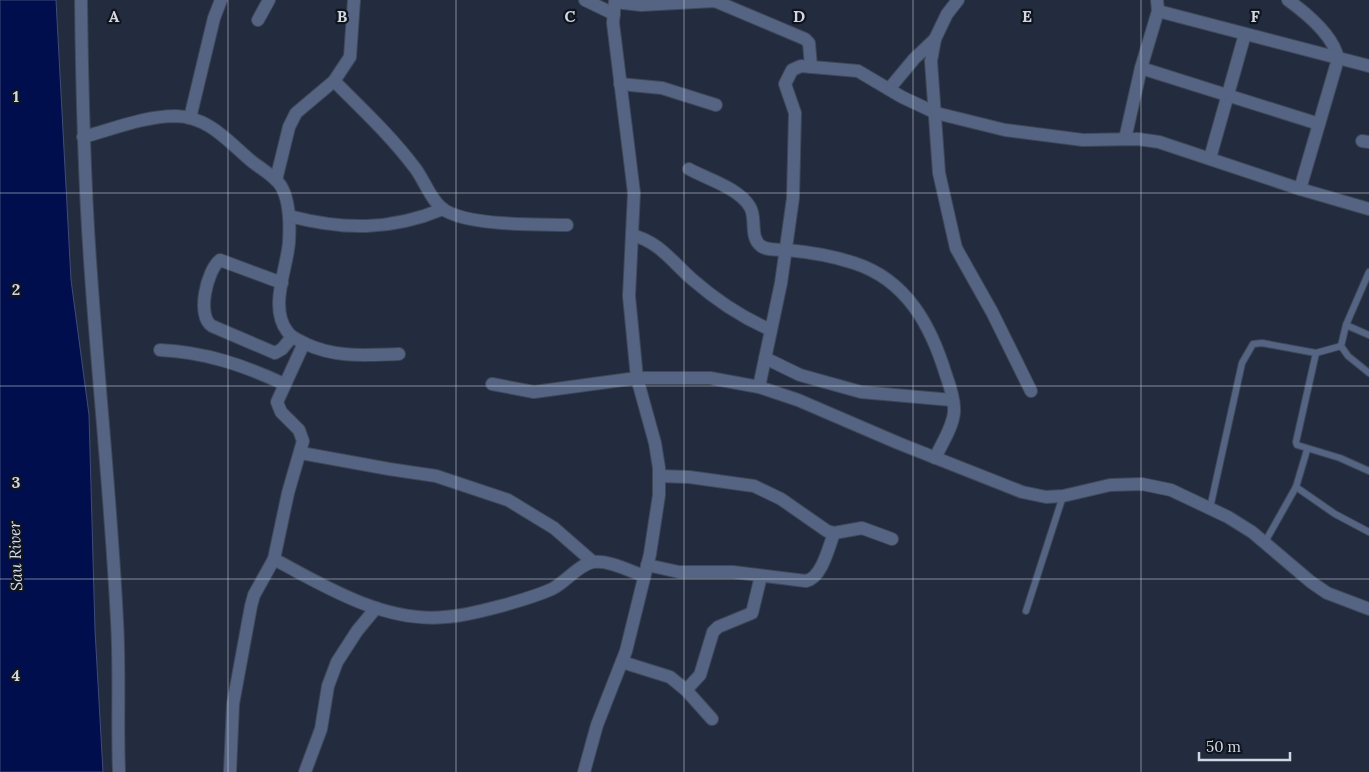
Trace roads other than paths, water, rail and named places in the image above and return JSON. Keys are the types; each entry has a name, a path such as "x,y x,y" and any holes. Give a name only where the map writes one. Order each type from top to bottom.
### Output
{"street":[{"path":"81,0 83,137 90,260 100,374 117,623 119,772"},
{"path":"190,118 214,18 221,0"},
{"path":"258,20 269,0"},
{"path":"276,180 289,127 296,113 334,81 350,57 354,0"},
{"path":"585,0 614,5 715,1 805,39 809,43 810,67"},
{"path":"958,0 947,14 935,39 931,61 939,173 956,248 992,312 1031,391"},
{"path":"1288,0 1300,9 1332,43 1338,59 1300,189"},
{"path":"584,772 597,726 622,662 646,571 658,495 659,476 655,444 638,378 629,296 634,193 620,84 614,5"},
{"path":"1125,139 1141,68 1158,6 1245,34 1369,66"},
{"path":"1210,158 1245,34"},
{"path":"890,89 914,59 935,39"},
{"path":"758,387 787,250 793,198 795,114 785,84 792,70 801,66 858,71 936,113 1005,130 1050,138 1138,138 1160,142 1300,189 1369,209"},
{"path":"1141,68 1319,124"},
{"path":"334,81 398,147 416,169 435,200 443,209 456,215 488,221 567,225"},
{"path":"620,84 662,88 716,105"},
{"path":"83,137 160,117 190,118 205,123 220,132 249,160 276,180 282,187 289,216 289,242 279,308 281,321 292,337 328,352 346,355 399,354"},
{"path":"689,169 725,187 749,205 754,214 755,240 760,246 768,249 787,250 853,262 891,282 910,300 930,328 940,354 952,400 954,417 935,458"},
{"path":"289,216 322,225 371,226 399,224 443,209"},
{"path":"632,235 649,239 702,287 745,318 771,330"},
{"path":"282,283 220,260 207,284 204,306 206,320 212,326 275,353 282,349 292,337"},
{"path":"230,772 233,704 251,606 254,595 274,559 288,493 301,453 302,435 277,406 278,396 304,343"},
{"path":"160,350 188,351 220,358 284,384"},
{"path":"765,358 800,375 861,392 952,400"},
{"path":"492,384 534,392 638,378 710,378 758,387 798,400 935,458 1022,492 1046,497 1063,496 1110,485 1142,484 1171,490 1228,517 1265,542 1311,582 1349,603 1369,608"},
{"path":"301,453 436,476 508,500 554,528 593,562"},
{"path":"659,476 689,477 754,486 781,500 827,531 834,533 862,528 892,539"},
{"path":"274,559 376,608 427,618 446,618 470,613 552,588 593,562 646,571 733,572 810,580 819,570 834,533"},
{"path":"686,690 700,675 713,632 718,627 752,613 761,576"},
{"path":"305,772 321,730 328,686 337,662 357,631 376,608"},
{"path":"622,662 670,677 686,690 712,719"}],"lane":[{"path":"1369,272 1346,325 1341,346 1348,356 1369,373"},
{"path":"1346,325 1369,335"},
{"path":"1210,508 1242,363 1247,350 1253,344 1262,343 1316,353 1341,346"},
{"path":"1316,353 1296,442 1297,446 1340,458 1369,471"},
{"path":"1265,542 1296,487 1307,450"},
{"path":"1296,487 1335,514 1369,532"},
{"path":"1026,611 1063,496"}],"water":[{"name":"Sau River","path":"0,0 56,0 71,280 89,415 95,630 103,772 0,772"}]}
